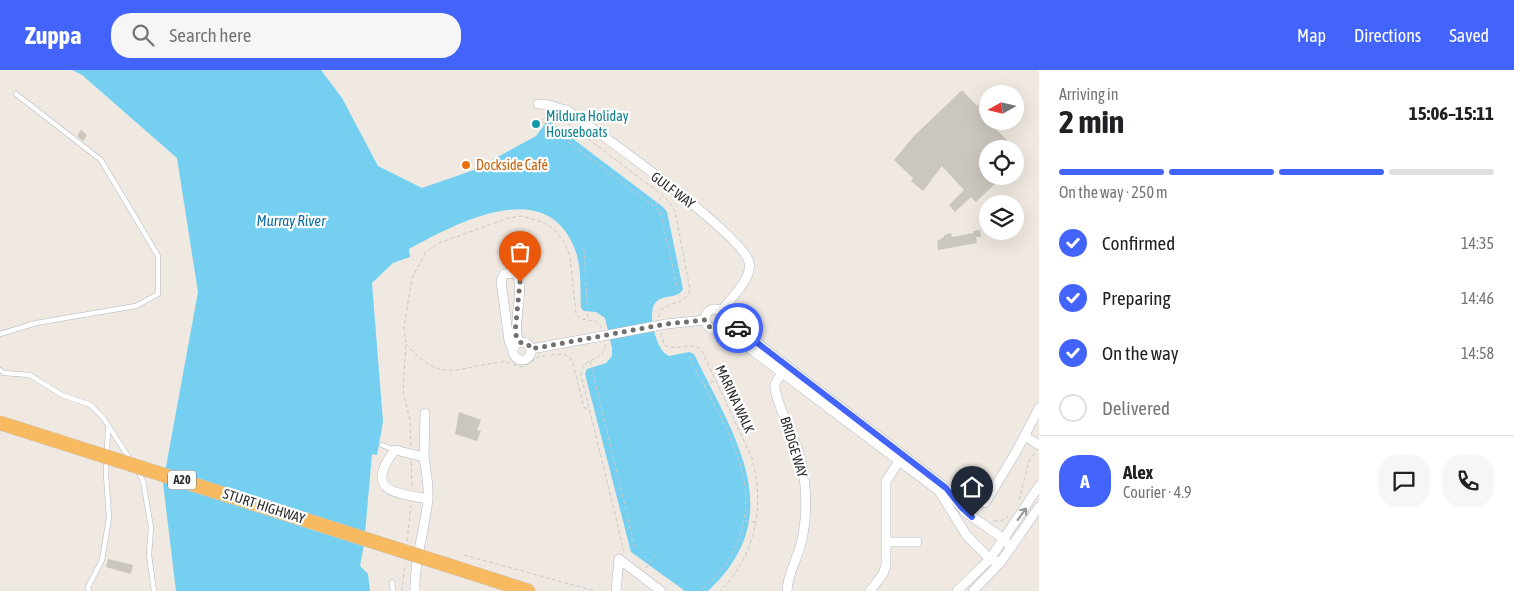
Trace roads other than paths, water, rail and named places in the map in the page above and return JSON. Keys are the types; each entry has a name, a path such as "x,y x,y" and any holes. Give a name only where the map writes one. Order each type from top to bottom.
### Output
{"highway":[{"name":"STURT HIGHWAY","path":"0,423 528,591"}],"street":[{"name":"GULF WAY","path":"541,106 548,103 558,109 567,110 705,214 745,251 750,263 749,273 723,319"},
{"path":"531,349 528,344 516,345 509,341 501,281 504,274 509,272 515,273 520,282 515,333 516,345 514,357 518,360 528,358 531,349"},
{"path":"723,319 711,328 705,320 706,313 712,309 785,369 902,458 946,488 964,511 1004,539 1011,548"},
{"path":"531,349 662,323 705,320"},
{"name":"BRIDGE WAY","path":"785,369 775,385 776,396 792,431 806,486 806,516 803,534 787,582 787,591"},
{"path":"984,502 1025,436 1039,408"},
{"path":"415,591 416,568 428,499 424,457 426,412"},
{"path":"1025,436 1039,446"},
{"path":"424,457 395,450 386,461 383,476 384,484 390,492 428,499"},
{"path":"870,591 884,571 886,481 902,458"},
{"path":"902,458 941,492 960,527 990,559 1000,563"},
{"path":"957,591 990,559 1039,486"},
{"path":"973,591 1000,563 1039,507"},
{"path":"886,542 917,542"},
{"path":"616,591 619,559 661,591"}],"lane":[{"path":"0,334 36,323 136,306 158,294 158,256 101,160 16,94"},
{"path":"0,370 4,373 30,375 62,395 91,404 104,419 108,429 143,481 150,528 148,555 154,591"},
{"path":"88,591 88,586 102,560 109,518 106,474 108,429"},
{"path":"382,445 395,450"},
{"path":"392,582 394,591"}],"water":[{"name":"Murray River","path":"72,70 321,70 342,98 378,166 422,188 474,170 536,136 548,120 663,207 667,212 683,289 678,294 662,298 655,303 652,323 657,340 664,353 669,356 689,352 694,354 737,444 747,474 750,504 746,533 733,562 708,591 685,591 631,552 585,374 587,369 606,363 612,356 605,318 596,312 584,311 581,308 577,254 560,225 542,213 521,209 474,218 450,228 409,249 410,257 393,263 372,283 383,422 377,455 372,454 364,544 360,566 368,574 370,591 176,591 163,483 198,292 177,158 82,75"}],"place":[{"name":"Mildura Holiday Houseboats","path":"536,124"},
{"name":"Dockside Café","path":"466,165"}]}
